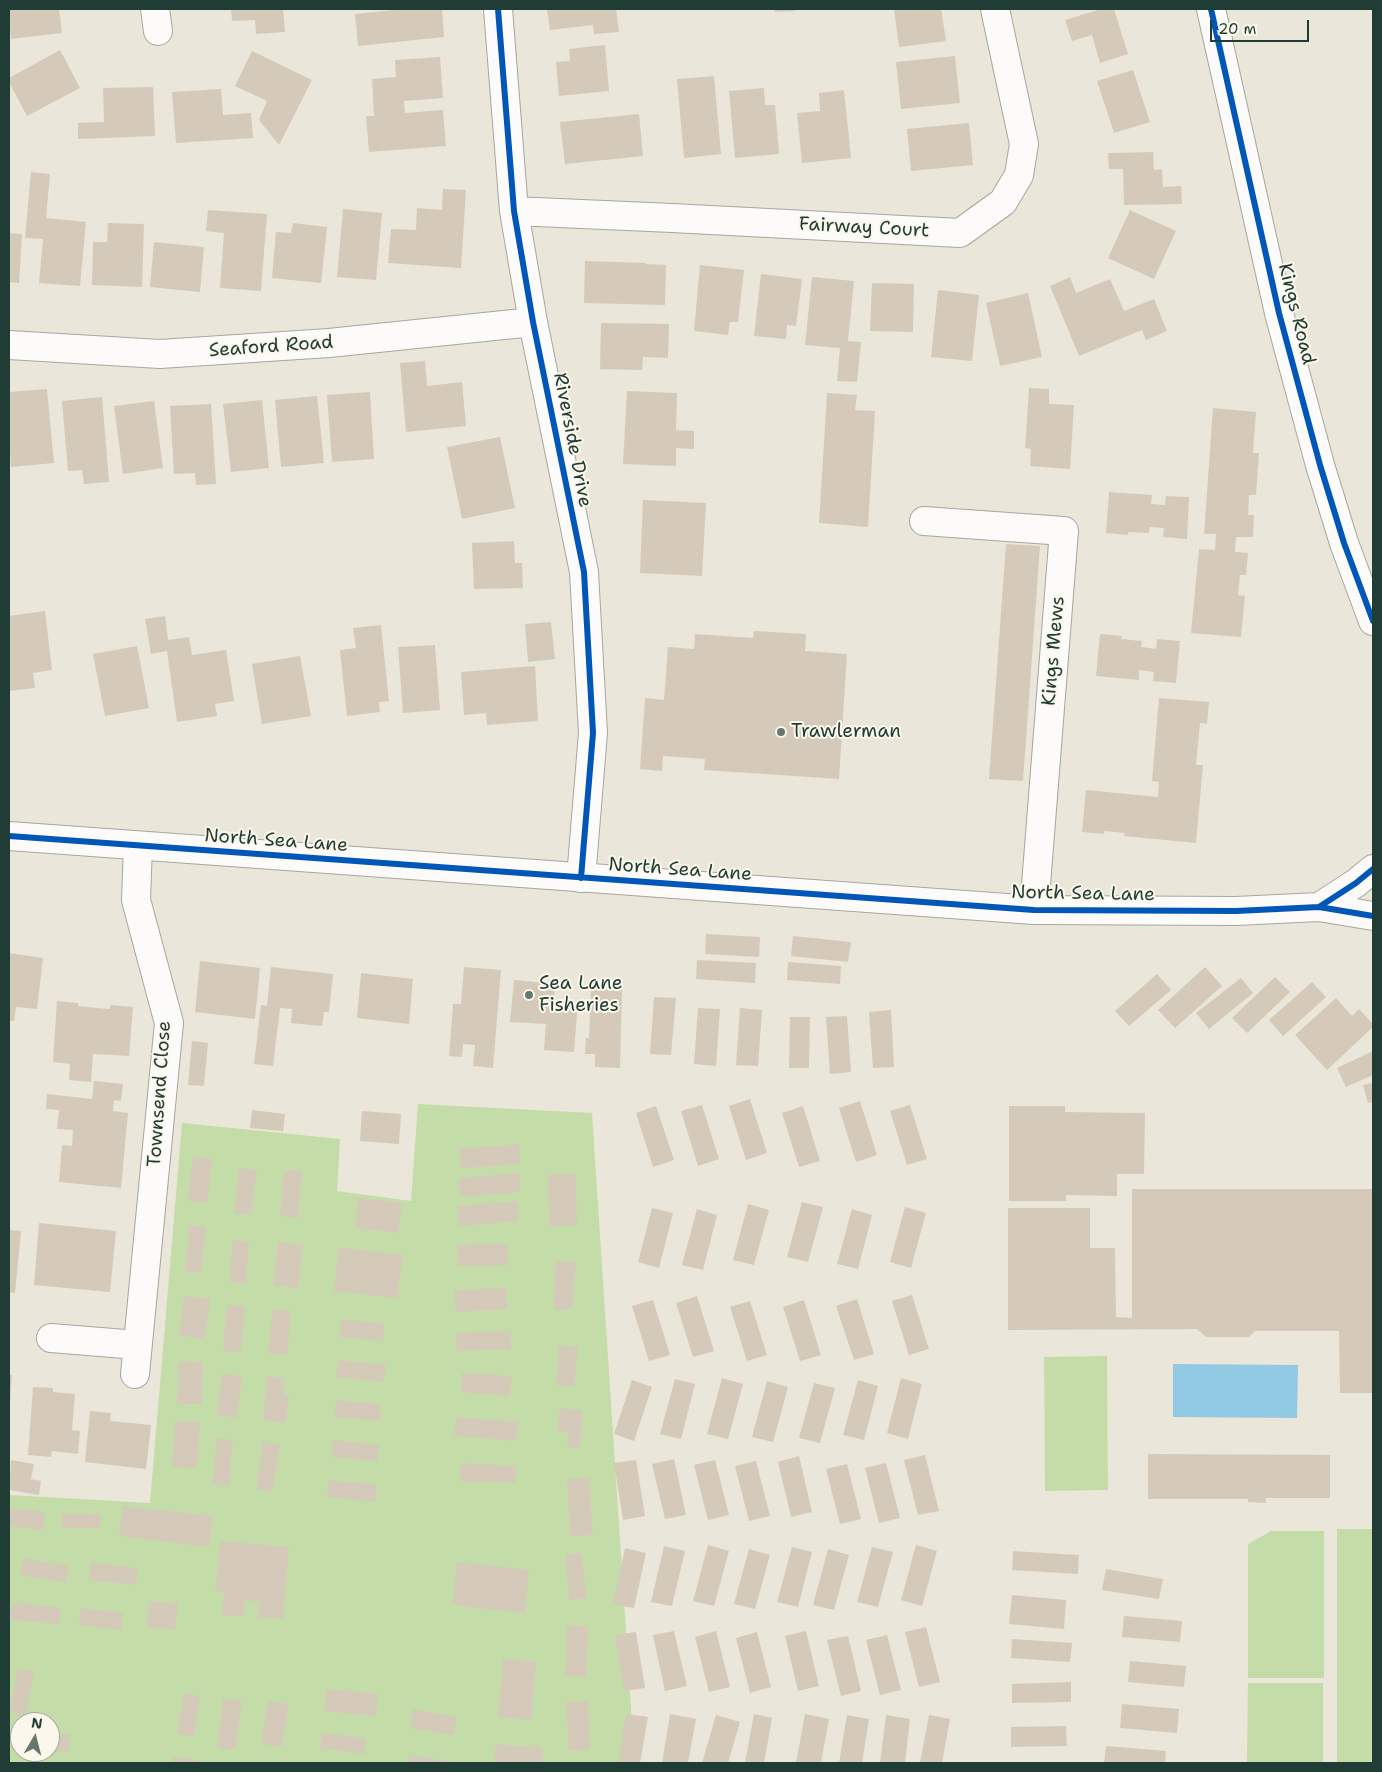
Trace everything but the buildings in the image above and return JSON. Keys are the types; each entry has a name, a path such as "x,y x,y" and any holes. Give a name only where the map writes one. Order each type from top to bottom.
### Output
{"street":[{"name":"Riverside Drive","path":"498,9 514,212 533,322 584,572 593,734 581,878"},
{"name":"Fairway Court","path":"514,212 960,233 1003,202 1019,175 1024,144 995,9"},
{"name":"Kings Road","path":"1210,9 1279,313 1330,500 1373,621"},
{"name":"Seaford Road","path":"9,345 160,354 329,343 533,322"},
{"name":"Kings Mews","path":"924,520 1064,531 1034,910"},
{"name":"North Sea Lane","path":"9,836 1034,910 1236,911 1319,907 1373,916"},
{"name":"Townsend Close","path":"135,1374 169,1023 136,900 138,846"},
{"path":"1319,907 1356,883 1373,869"},
{"path":"52,1338 138,1345"}],"green space":[{"path":"418,1104 592,1113 632,1724 631,1763 9,1763 9,1495 150,1503 182,1123 340,1139 337,1191 411,1201"},
{"path":"1107,1356 1108,1490 1045,1491 1044,1357"},
{"path":"1337,1529 1373,1529 1373,1763 1337,1763"},
{"path":"1271,1531 1324,1531 1324,1678 1248,1678 1248,1544"},
{"path":"1248,1683 1323,1683 1323,1763 1247,1763"}],"water":[{"path":"1173,1364 1298,1365 1297,1418 1173,1417"}],"cycle path":[{"path":"498,9 514,211 533,322 584,572 593,733 581,878"},
{"path":"1211,9 1279,313 1320,465 1344,543 1373,621"},
{"path":"9,836 1034,910 1236,911 1319,907 1373,916"},
{"path":"1319,907 1356,883 1373,869"}],"place":[{"name":"Trawlerman","path":"781,732"},
{"name":"Sea Lane Fisheries","path":"529,995"}]}
